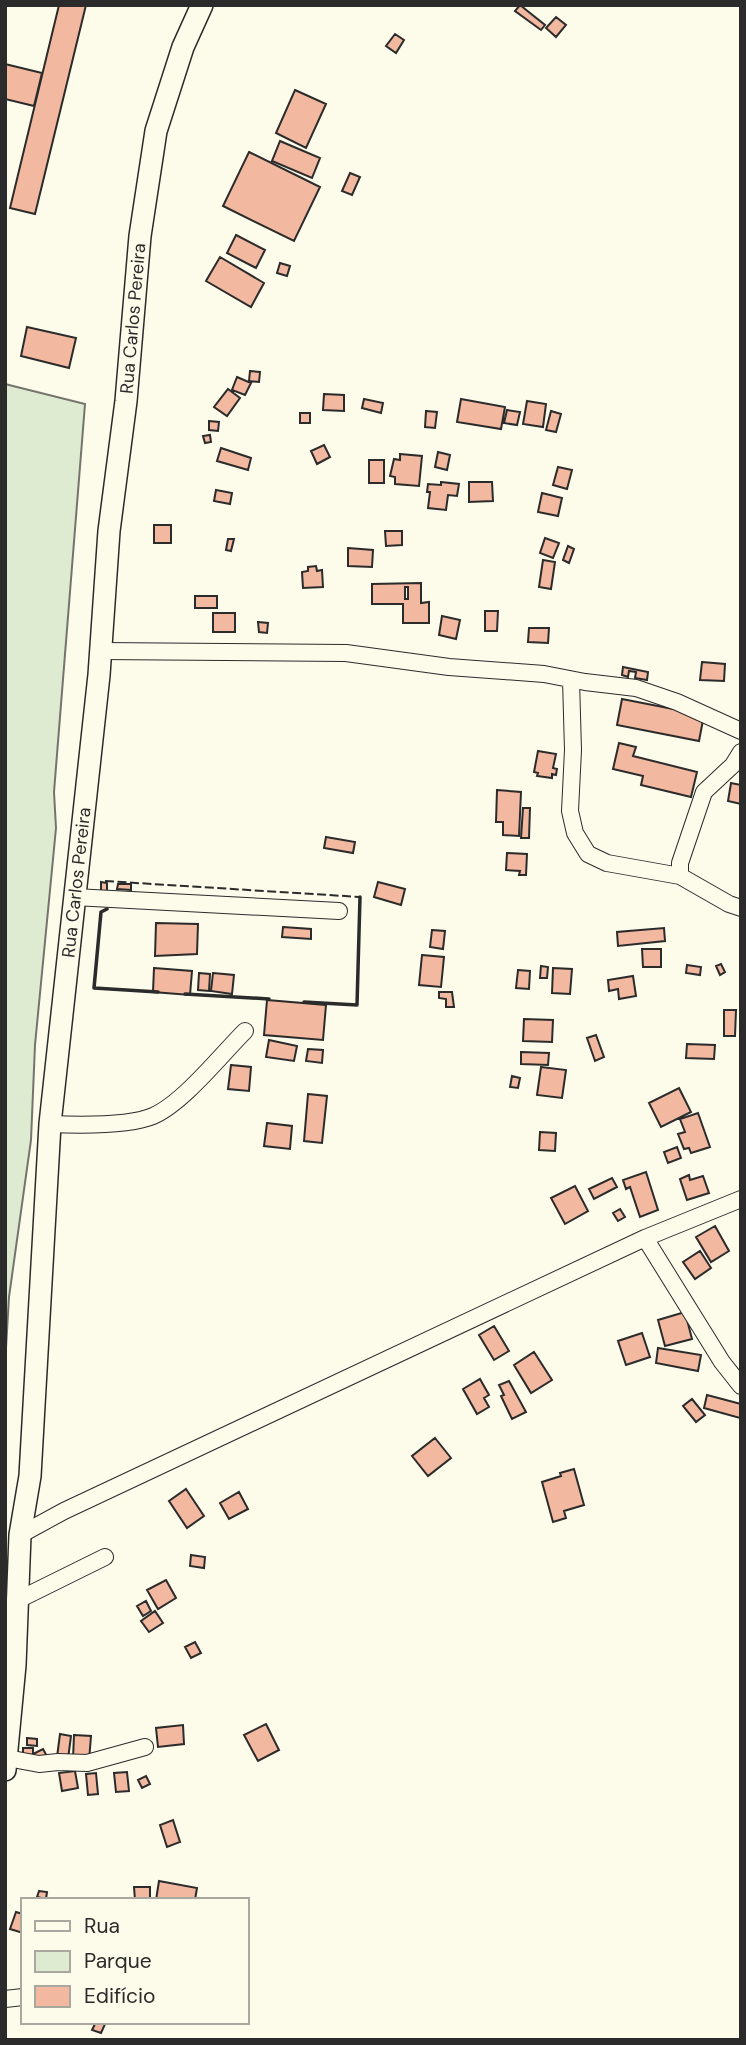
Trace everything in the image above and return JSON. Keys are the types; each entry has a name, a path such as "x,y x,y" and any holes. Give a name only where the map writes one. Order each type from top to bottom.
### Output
{"main road":[{"name":"Rua Carlos Pereira","path":"6,1764 15,1665 20,1535 30,1476 50,1124 101,651 109,531 126,401 140,236 156,131 183,47 202,5"}],"street":[{"path":"101,651 346,653 449,667 544,674 636,688 677,702 741,731"},
{"path":"571,680 573,750 570,811 580,844 588,855 607,863 644,872 680,876 741,908"},
{"path":"680,876 680,863 704,792 733,765 741,752"},
{"path":"74,897 339,911"},
{"path":"50,1124 88,1125 152,1117 190,1088 245,1031"},
{"path":"20,1535 64,1511 645,1238 741,1199"},
{"path":"645,1238 722,1362 741,1385"},
{"path":"18,1600 105,1557"},
{"path":"6,1764 88,1763 145,1746"}],"green space":[{"path":"5,384 85,404 54,792 56,828 35,1045 31,1140 9,1297 5,1365"}],"building":[{"path":"59,5 86,5 35,214 10,208"},
{"path":"520,5 545,25 541,30 515,11"},
{"path":"556,17 566,25 556,37 546,28"},
{"path":"395,34 404,40 396,53 386,46"},
{"path":"5,64 42,73 34,106 5,99"},
{"path":"295,90 326,104 306,148 276,133"},
{"path":"280,141 320,158 312,178 272,161"},
{"path":"249,152 320,187 294,241 223,206"},
{"path":"350,173 360,177 352,195 342,191"},
{"path":"236,235 265,250 256,268 227,253"},
{"path":"220,257 264,283 251,307 206,281"},
{"path":"280,263 290,266 287,276 277,273"},
{"path":"27,327 76,338 69,368 21,356"},
{"path":"250,371 260,372 259,382 249,381"},
{"path":"237,377 251,383 245,395 232,390"},
{"path":"228,389 240,398 227,416 214,407"},
{"path":"324,394 344,395 344,411 323,410"},
{"path":"364,399 383,403 381,413 362,408"},
{"path":"461,399 505,407 501,429 457,422"},
{"path":"527,401 546,404 543,427 523,424"},
{"path":"507,410 520,412 517,425 504,423"},
{"path":"426,411 437,412 435,428 425,427"},
{"path":"551,411 561,414 556,432 546,430"},
{"path":"300,413 310,413 310,423 300,423"},
{"path":"209,421 219,422 218,431 209,430"},
{"path":"210,435 211,442 205,443 203,436"},
{"path":"324,445 330,457 317,464 311,451"},
{"path":"221,448 251,458 248,470 217,461"},
{"path":"438,452 450,455 447,470 435,467"},
{"path":"400,454 422,456 419,486 395,484 395,477 390,476 394,459 400,460"},
{"path":"369,460 384,460 384,483 369,483"},
{"path":"558,467 572,470 567,489 553,485"},
{"path":"441,482 459,484 457,496 448,495 446,510 428,508 428,484 441,485"},
{"path":"469,482 492,482 493,501 469,502"},
{"path":"216,490 232,493 230,504 214,501"},
{"path":"542,493 562,498 558,516 538,512"},
{"path":"154,525 171,525 171,543 154,543"},
{"path":"385,531 402,531 402,545 386,546"},
{"path":"545,538 559,543 553,558 540,553"},
{"path":"228,539 234,539 231,551 226,550"},
{"path":"568,546 574,549 569,563 563,560"},
{"path":"348,548 373,550 372,567 348,566"},
{"path":"543,560 555,562 551,589 539,587"},
{"path":"316,566 317,571 322,570 323,587 303,588 302,572 308,571 308,567"},
{"path":"421,583 421,603 429,602 429,623 403,623 403,604 372,604 372,584","holes":["405,587 408,587 408,599 405,599"]},
{"path":"195,596 217,596 217,608 195,608"},
{"path":"485,611 498,611 497,631 485,631"},
{"path":"213,613 235,613 235,632 213,632"},
{"path":"442,616 460,620 456,639 439,635"},
{"path":"258,622 268,623 267,633 259,632"},
{"path":"529,628 549,628 548,643 528,642"},
{"path":"702,662 725,664 724,681 700,680"},
{"path":"623,667 648,672 647,680 635,678 636,672 629,671 628,677 622,675"},
{"path":"622,699 704,715 699,741 617,725"},
{"path":"619,743 636,747 633,756 697,772 691,797 641,785 643,776 613,769"},
{"path":"538,751 556,754 553,768 557,769 556,775 552,774 552,778 537,776 538,773 534,772"},
{"path":"731,783 741,785 741,804 728,801"},
{"path":"497,790 521,792 519,836 503,835 503,822 496,822"},
{"path":"523,808 530,808 529,838 521,838"},
{"path":"326,837 355,842 353,853 324,848"},
{"path":"507,853 527,854 526,875 519,875 520,871 506,870"},
{"path":"101,882 107,883 107,893 101,893"},
{"path":"378,882 405,889 401,905 374,897"},
{"path":"118,884 131,884 131,890 117,889"},
{"path":"156,923 198,924 197,954 155,956"},
{"path":"283,927 311,929 311,939 282,937"},
{"path":"664,928 665,941 618,946 617,932"},
{"path":"432,930 445,931 443,949 430,947"},
{"path":"642,949 661,949 661,967 643,967"},
{"path":"422,955 444,957 441,987 419,985"},
{"path":"721,964 725,972 720,975 716,966"},
{"path":"687,965 701,967 700,975 686,973"},
{"path":"541,966 548,967 547,978 540,978"},
{"path":"154,968 192,971 190,995 153,992"},
{"path":"553,968 572,969 570,994 552,993"},
{"path":"518,970 530,971 529,989 516,988"},
{"path":"199,973 210,974 209,991 198,990"},
{"path":"213,973 234,975 232,994 211,991"},
{"path":"633,976 636,996 619,999 618,989 609,991 608,980"},
{"path":"439,992 452,992 454,1007 446,1007 446,999 439,998"},
{"path":"267,1000 326,1005 323,1040 264,1035"},
{"path":"724,1010 736,1010 735,1036 724,1036"},
{"path":"524,1019 553,1020 552,1042 523,1041"},
{"path":"596,1035 604,1057 595,1061 587,1038"},
{"path":"269,1040 297,1046 294,1061 266,1057"},
{"path":"687,1044 715,1045 714,1059 686,1058"},
{"path":"308,1049 323,1050 322,1063 306,1061"},
{"path":"521,1052 549,1053 548,1065 521,1064"},
{"path":"231,1065 251,1067 249,1091 228,1089"},
{"path":"541,1067 566,1070 562,1098 537,1095"},
{"path":"512,1076 520,1078 518,1088 510,1087"},
{"path":"679,1088 691,1112 661,1127 649,1103"},
{"path":"308,1094 327,1096 322,1143 304,1141"},
{"path":"698,1113 710,1147 691,1153 689,1148 684,1149 678,1134 685,1132 680,1119"},
{"path":"267,1123 292,1126 290,1149 264,1146"},
{"path":"540,1132 556,1133 555,1151 539,1150"},
{"path":"677,1147 681,1158 668,1163 664,1152"},
{"path":"646,1172 658,1210 640,1217 630,1187 626,1189 623,1180"},
{"path":"689,1175 690,1180 703,1176 709,1193 687,1200 680,1179"},
{"path":"612,1178 617,1187 594,1199 589,1189"},
{"path":"575,1186 588,1211 565,1224 551,1198"},
{"path":"620,1209 625,1217 618,1221 613,1213"},
{"path":"715,1226 729,1251 711,1262 696,1237"},
{"path":"700,1251 711,1268 695,1279 683,1262"},
{"path":"685,1312 692,1339 665,1346 658,1320"},
{"path":"494,1326 509,1351 494,1360 479,1335"},
{"path":"642,1333 650,1357 626,1365 618,1341"},
{"path":"658,1348 701,1355 698,1371 656,1363"},
{"path":"534,1352 552,1380 531,1393 514,1365"},
{"path":"480,1379 489,1395 484,1398 489,1407 477,1414 463,1389"},
{"path":"509,1381 526,1412 512,1419 499,1385"},
{"path":"707,1395 741,1404 740,1418 704,1408"},
{"path":"692,1399 705,1415 696,1422 683,1406"},
{"path":"435,1438 451,1458 428,1476 412,1456"},
{"path":"574,1469 584,1505 564,1511 566,1518 553,1522 542,1482"},
{"path":"186,1489 204,1516 187,1528 169,1501"},
{"path":"239,1492 248,1509 229,1519 220,1503"},
{"path":"191,1555 205,1557 204,1568 190,1566"},
{"path":"166,1580 176,1598 158,1609 147,1590"},
{"path":"146,1601 151,1611 143,1616 137,1606"},
{"path":"155,1611 163,1623 149,1632 141,1621"},
{"path":"195,1642 201,1653 191,1658 185,1647"},
{"path":"266,1724 279,1750 258,1761 244,1735"},
{"path":"183,1725 184,1744 158,1747 156,1728"},
{"path":"60,1734 71,1736 68,1759 57,1757"},
{"path":"74,1735 91,1736 89,1761 73,1759"},
{"path":"27,1738 37,1739 37,1746 27,1745"},
{"path":"23,1748 33,1748 33,1760 23,1760"},
{"path":"43,1749 48,1758 38,1763 33,1754"},
{"path":"75,1771 78,1788 62,1791 59,1773"},
{"path":"127,1772 129,1791 116,1792 114,1773"},
{"path":"96,1773 98,1794 88,1795 86,1774"},
{"path":"146,1776 150,1784 142,1788 138,1780"},
{"path":"173,1820 180,1842 167,1847 160,1825"},
{"path":"159,1881 197,1888 195,1898 156,1898"},
{"path":"134,1887 150,1887 150,1898 135,1898"},
{"path":"39,1891 47,1892 46,1898 37,1897"},
{"path":"16,1912 21,1913 21,1932 10,1929"},
{"path":"95,2024 105,2024 101,2033 92,2030"}],"fence":[{"path":"105,881 360,897"}],"wall":[{"path":"304,1002 357,1005 360,897"},
{"path":"107,909 101,912 94,988 158,992"},
{"path":"185,994 269,999"}]}
